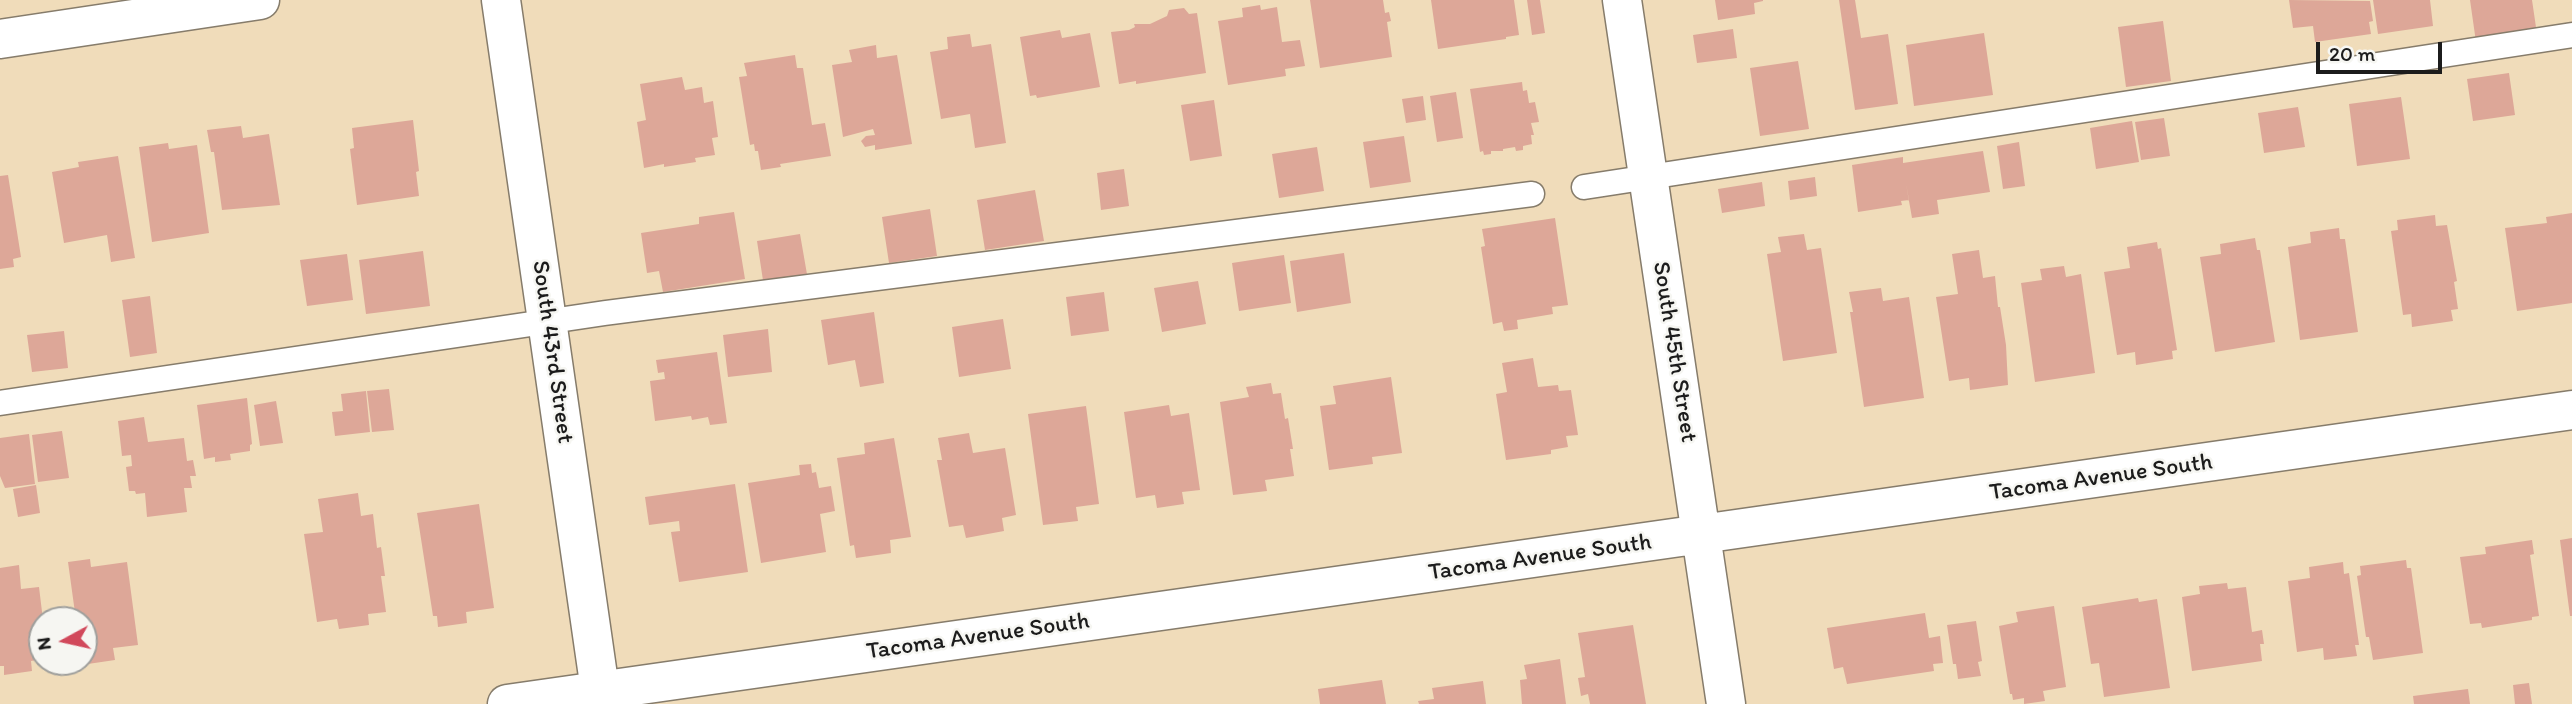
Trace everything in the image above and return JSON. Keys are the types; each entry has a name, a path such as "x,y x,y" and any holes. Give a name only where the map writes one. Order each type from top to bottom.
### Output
{"street":[{"path":"0,38 260,0"},
{"name":"South 43rd Street","path":"501,0 601,697"},
{"name":"South 45th Street","path":"1622,0 1726,704"},
{"name":"Tacoma Avenue South","path":"507,704 601,697 2572,410"}],"lane":[{"path":"1584,187 2572,35"},
{"path":"0,403 547,323 1532,194"}],"building":[{"path":"1310,0 1383,0 1385,13 1389,12 1391,21 1387,22 1392,57 1320,68"},
{"path":"1431,0 1514,0 1519,35 1438,49"},
{"path":"1527,0 1540,0 1545,33 1532,35"},
{"path":"1715,0 1763,1 1754,3 1755,14 1718,20"},
{"path":"1839,0 1855,0 1861,38 1888,34 1898,104 1855,110"},
{"path":"2289,0 2370,1 2373,21 2369,22 2371,34 2315,42 2313,26 2293,28"},
{"path":"2373,0 2430,0 2433,26 2378,34"},
{"path":"2470,0 2532,0 2537,34 2476,42"},
{"path":"1260,5 1261,10 1277,7 1282,42 1300,40 1305,66 1285,69 1286,76 1228,85 1218,21 1243,17 1242,8"},
{"path":"1184,8 1189,14 1197,13 1206,73 1136,84 1136,81 1119,84 1111,32 1129,30 1135,27 1134,24 1150,24 1167,16 1169,10"},
{"path":"2163,21 2171,81 2126,87 2118,27"},
{"path":"1733,29 1737,58 1697,63 1693,35"},
{"path":"1060,30 1062,38 1090,33 1100,87 1037,98 1036,95 1030,96 1020,37"},
{"path":"1984,33 1993,95 1914,106 1906,45"},
{"path":"970,34 972,47 991,44 1006,143 975,148 970,114 941,119 930,52 948,49 947,37"},
{"path":"876,45 877,58 897,55 912,144 875,150 875,145 865,147 861,141 866,136 875,135 873,129 843,137 832,65 852,62 849,50"},
{"path":"795,55 797,68 803,68 812,125 825,123 831,156 780,164 781,167 761,170 758,151 755,151 754,144 750,145 739,77 747,76 744,63"},
{"path":"1798,61 1809,129 1760,136 1750,68"},
{"path":"2509,73 2515,115 2473,121 2467,79"},
{"path":"682,77 685,90 702,87 704,103 713,101 718,137 712,138 715,155 695,158 696,162 644,168 637,122 646,120 640,84"},
{"path":"1522,82 1523,91 1527,90 1529,103 1535,102 1539,122 1531,123 1534,135 1531,135 1532,144 1523,146 1523,150 1516,151 1515,147 1491,151 1491,154 1484,155 1483,151 1480,152 1470,89"},
{"path":"1456,92 1463,138 1437,142 1430,96"},
{"path":"1423,96 1426,120 1406,123 1402,99"},
{"path":"2401,97 2410,159 2357,166 2349,104"},
{"path":"1214,100 1222,156 1190,161 1181,105"},
{"path":"2298,107 2305,147 2264,153 2258,113"},
{"path":"2164,118 2170,156 2141,160 2135,122"},
{"path":"413,120 419,196 357,205 350,149 354,148 352,128"},
{"path":"2132,121 2139,162 2096,169 2090,128"},
{"path":"241,126 243,138 269,134 280,205 222,210 214,152 211,152 207,130"},
{"path":"1404,136 1411,182 1370,188 1363,142"},
{"path":"2019,142 2025,186 2003,189 1997,146"},
{"path":"168,143 169,149 197,145 209,233 152,242 139,147"},
{"path":"1317,147 1324,191 1279,198 1272,154"},
{"path":"1983,151 1990,192 1937,200 1939,214 1912,218 1909,200 1901,201 1902,205 1858,212 1852,165 1903,157 1903,163"},
{"path":"118,156 135,258 111,262 107,235 64,243 52,172 79,167 78,162"},
{"path":"1124,169 1129,206 1101,210 1097,173"},
{"path":"8,175 21,257 13,259 14,267 0,269 0,176"},
{"path":"1815,177 1817,196 1790,200 1788,181"},
{"path":"1762,182 1765,206 1722,213 1718,189"},
{"path":"1035,190 1044,241 985,250 977,200"},
{"path":"930,209 937,256 889,263 882,217"},
{"path":"734,212 745,279 663,292 659,271 647,273 641,233 699,224 699,217"},
{"path":"2572,213 2572,303 2517,311 2505,228 2547,223 2546,217"},
{"path":"2435,215 2436,226 2447,225 2457,281 2454,282 2458,309 2451,310 2453,321 2412,327 2411,314 2403,315 2391,231 2398,230 2397,220"},
{"path":"1555,218 1568,305 1552,307 1553,314 1517,320 1518,329 1504,331 1502,322 1493,324 1481,247 1485,246 1482,229"},
{"path":"2339,228 2340,239 2345,239 2358,332 2300,340 2288,247 2311,243 2310,232"},
{"path":"800,234 808,280 764,287 757,241"},
{"path":"1804,234 1807,250 1821,248 1837,353 1783,361 1767,254 1781,252 1778,237"},
{"path":"2255,238 2257,250 2260,250 2275,342 2215,352 2200,257 2221,254 2220,244"},
{"path":"2157,242 2158,249 2161,248 2177,350 2172,351 2173,359 2136,365 2135,352 2117,355 2104,272 2130,268 2127,247"},
{"path":"1979,250 1983,278 1995,276 2006,345 2008,385 1970,390 1969,378 1949,381 1936,297 1958,294 1952,254"},
{"path":"423,251 430,306 366,314 359,260"},
{"path":"1344,253 1351,303 1297,312 1290,261"},
{"path":"347,254 353,300 307,306 300,260"},
{"path":"1284,255 1291,303 1239,311 1232,263"},
{"path":"2064,266 2066,277 2081,274 2095,373 2035,382 2021,283 2042,280 2040,269"},
{"path":"1198,281 1206,324 1162,332 1154,288"},
{"path":"1881,288 1883,301 1909,297 1924,398 1864,407 1849,292"},
{"path":"1104,292 1109,331 1071,336 1066,297"},
{"path":"150,296 157,353 130,357 122,300"},
{"path":"874,312 884,383 860,387 855,360 828,365 821,320"},
{"path":"1003,319 1011,369 959,377 952,327"},
{"path":"768,329 772,372 728,377 723,335"},
{"path":"64,331 68,368 32,372 27,335"},
{"path":"717,352 727,423 710,425 708,417 692,420 691,416 655,421 650,381 665,379 664,372 658,373 656,360"},
{"path":"1533,358 1538,387 1558,385 1559,391 1571,390 1578,435 1566,436 1568,447 1551,450 1551,454 1506,460 1496,394 1507,392 1502,363"},
{"path":"1391,377 1402,453 1372,457 1373,464 1329,470 1320,406 1336,404 1333,386"},
{"path":"1271,383 1273,394 1281,393 1285,419 1288,418 1294,476 1265,480 1267,491 1233,495 1220,402 1249,397 1246,387"},
{"path":"389,389 394,430 372,432 367,391"},
{"path":"366,391 370,432 335,436 332,412 343,411 341,394"},
{"path":"247,398 252,444 250,451 230,454 231,460 215,462 215,457 204,459 197,405"},
{"path":"276,401 283,443 260,446 254,405"},
{"path":"1169,405 1171,416 1189,413 1200,490 1182,492 1184,504 1157,508 1155,495 1136,498 1124,412"},
{"path":"1086,406 1099,504 1076,507 1078,521 1043,525 1028,414"},
{"path":"144,417 148,442 184,438 187,461 193,460 196,476 190,476 192,488 184,488 187,512 147,517 145,493 136,494 135,491 129,491 126,467 132,466 131,455 122,456 118,421"},
{"path":"62,431 69,478 38,482 32,435"},
{"path":"969,433 973,453 1005,448 1016,515 1002,518 1004,531 966,538 963,525 949,527 937,460 942,460 938,438"},
{"path":"29,434 35,484 5,488 0,476 0,438"},
{"path":"894,438 911,537 890,540 891,553 856,558 854,545 850,546 837,458 865,454 864,443"},
{"path":"811,464 812,473 816,472 819,488 831,486 835,511 820,514 826,552 761,563 748,483 800,475 799,465"},
{"path":"735,484 748,572 679,582 671,532 680,531 679,521 649,525 645,497"},
{"path":"36,485 40,513 18,517 13,489"},
{"path":"358,493 361,516 373,514 377,548 381,547 385,576 381,576 386,612 368,614 369,625 339,629 337,619 317,622 304,534 323,532 318,499"},
{"path":"479,504 494,608 466,612 467,623 438,627 437,616 433,616 417,513"},
{"path":"2572,538 2572,616 2570,616 2560,540"},
{"path":"2532,540 2534,554 2530,555 2539,616 2532,617 2532,620 2482,628 2481,623 2470,624 2460,557 2486,554 2485,547"},
{"path":"90,559 91,567 127,562 138,645 113,648 115,660 98,662 98,606 74,606 68,562"},
{"path":"2406,560 2407,568 2411,568 2423,653 2373,660 2369,637 2366,637 2357,576 2361,575 2360,566"},
{"path":"2343,562 2344,574 2349,573 2359,645 2355,645 2357,656 2324,660 2323,648 2297,652 2288,581 2310,578 2309,567"},
{"path":"19,565 21,589 39,587 41,606 28,606 28,672 4,675 4,666 0,666 0,568"},
{"path":"2227,583 2228,589 2246,587 2252,632 2262,630 2262,661 2192,671 2182,597 2200,594 2199,586"},
{"path":"2138,598 2139,602 2157,599 2170,688 2104,697 2099,663 2091,664 2082,607"},
{"path":"2054,606 2066,687 2043,691 2045,701 2024,704 2024,698 2013,700 1999,626 2018,622 2016,612"},
{"path":"1925,613 1929,638 1940,636 1943,663 1933,664 1934,671 1847,684 1843,667 1834,669 1827,628"},
{"path":"1976,621 1982,661 1978,662 1981,676 1958,679 1947,625"},
{"path":"1633,625 1646,704 1590,704 1588,694 1581,696 1578,678 1585,677 1578,633"},
{"path":"1560,659 1566,704 1522,704 1520,680 1527,679 1524,665"},
{"path":"1382,680 1386,704 1320,704 1318,689"},
{"path":"1483,681 1486,704 1419,704 1418,701 1434,699 1432,688"},
{"path":"2529,683 2532,704 2515,704 2513,685"},
{"path":"2468,689 2470,704 2414,704 2413,696"}]}
